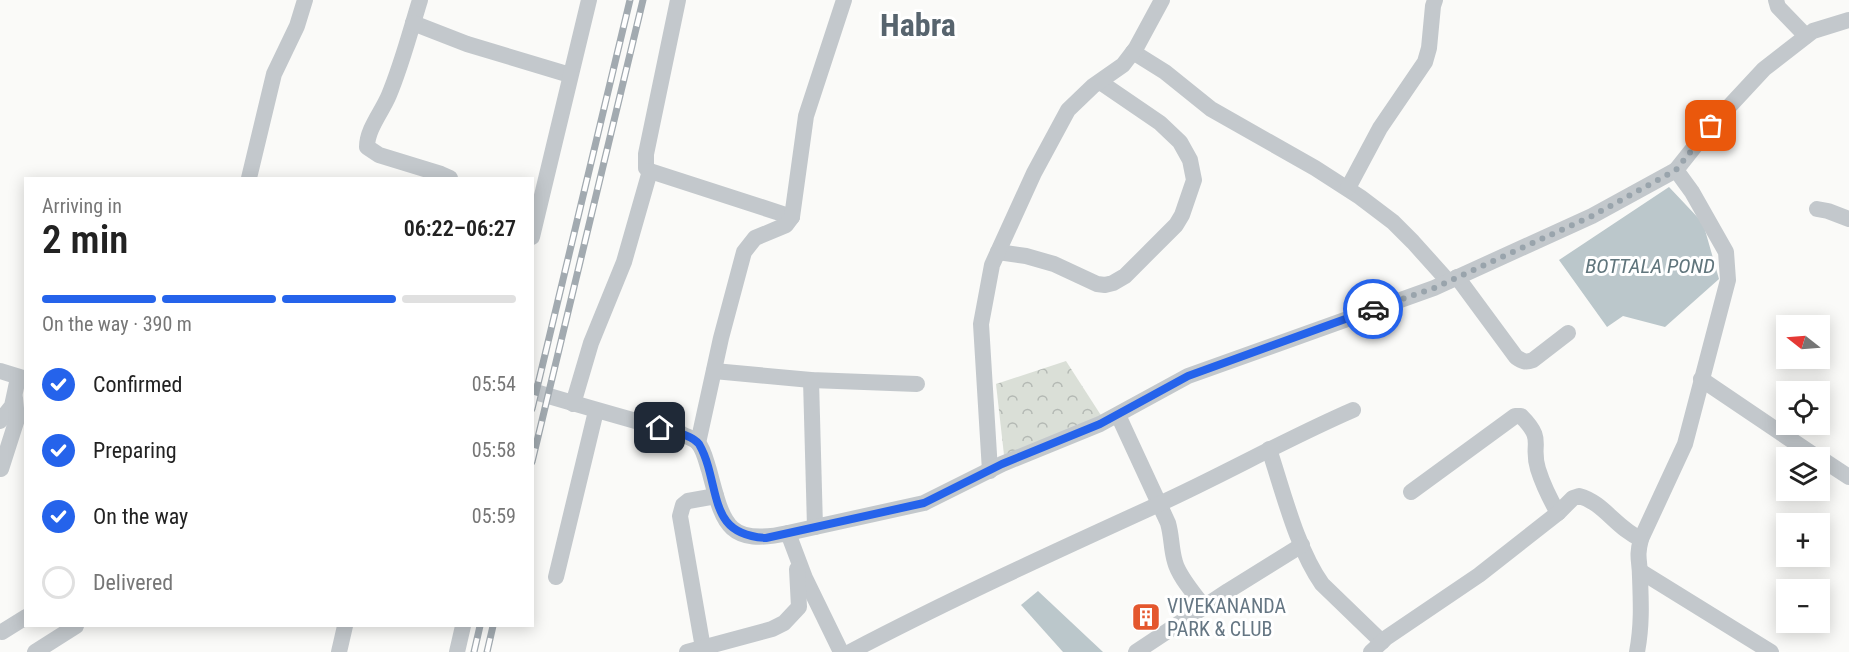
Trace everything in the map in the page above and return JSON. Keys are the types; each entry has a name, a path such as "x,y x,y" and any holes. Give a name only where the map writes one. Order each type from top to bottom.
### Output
{"street":[{"path":"249,177 274,74 297,26 305,0"},
{"path":"420,0 389,96 370,133 368,147 379,155 448,177"},
{"path":"536,209 589,0"},
{"path":"678,0 645,162 650,171 792,218"},
{"path":"990,471 981,324 992,265 1058,125 1079,98 1123,65 1133,52 1162,0"},
{"path":"1776,0 1778,7 1806,36"},
{"path":"698,442 744,252 755,238 786,225 792,218 806,116 841,1"},
{"path":"1348,189 1380,128 1425,62 1429,48 1429,2"},
{"path":"534,391 682,434 698,442 705,456 722,517 730,527 753,537 791,540 815,527 924,503 1002,464 1118,415 1188,376 1452,279 1592,216 1676,170 1711,126 1764,69 1813,31 1849,20"},
{"path":"413,23 467,44 570,75"},
{"path":"1133,52 1165,72 1211,109 1348,189 1393,222 1452,279 1521,361 1533,360 1568,333"},
{"path":"998,252 1046,261 1097,284 1105,285 1125,276 1176,225 1182,215 1194,180 1190,160 1180,142 1160,123 1100,82"},
{"path":"1637,652 1642,623 1637,553 1641,539 1678,461 1728,280 1726,252 1692,192 1676,170"},
{"path":"573,404 591,343 624,262 650,171"},
{"path":"1817,209 1849,219"},
{"path":"714,370 811,380 917,384"},
{"path":"0,371 22,378 12,406 0,421"},
{"path":"1701,379 1803,447"},
{"path":"811,380 815,527"},
{"path":"0,469 17,419 15,398"},
{"path":"850,652 939,606 1159,504 1353,410"},
{"path":"556,577 596,411"},
{"path":"1118,415 1168,523 1173,538 1172,553 1175,565 1204,607"},
{"path":"1411,492 1515,416 1521,416 1535,434 1537,465 1542,483 1558,513"},
{"path":"1269,449 1302,545 1315,574 1376,647 1479,574 1558,513 1573,498 1585,497 1595,503 1619,526 1641,539"},
{"path":"1830,465 1849,477"},
{"path":"716,496 688,501 683,505 680,516 695,650 772,629 784,623 799,607 799,585 791,540"},
{"path":"791,540 805,578 841,652"},
{"path":"1136,652 1302,545"},
{"path":"1640,571 1771,652"},
{"path":"2,632 24,618"},
{"path":"35,652 74,627"},
{"path":"339,652 345,627"},
{"path":"457,652 463,627"}],"green space":[{"path":"1066,361 1104,420 1004,455 996,384"}],"water":[{"name":"BOTTALA POND","path":"1669,187 1703,223 1719,279 1665,327 1623,316 1607,327 1559,260"},
{"path":"1038,591 1103,652 1063,652 1021,605"}],"railway":[{"path":"534,401 630,0"},
{"path":"534,454 643,0"},
{"path":"474,652 480,627"},
{"path":"487,652 493,627"}],"way so far":[{"path":"1373,309 1434,288 1592,216 1676,170 1711,126"}],"place":[{"name":"VIVEKANANDA PARK & CLUB","path":"1146,617"}],"district":[{"name":"Habra","path":"918,25"}],"route":[{"path":"660,428 682,434 698,442 705,456 722,517 730,527 753,537 766,538 924,503 1002,464 1100,424 1188,376 1373,309"}]}
